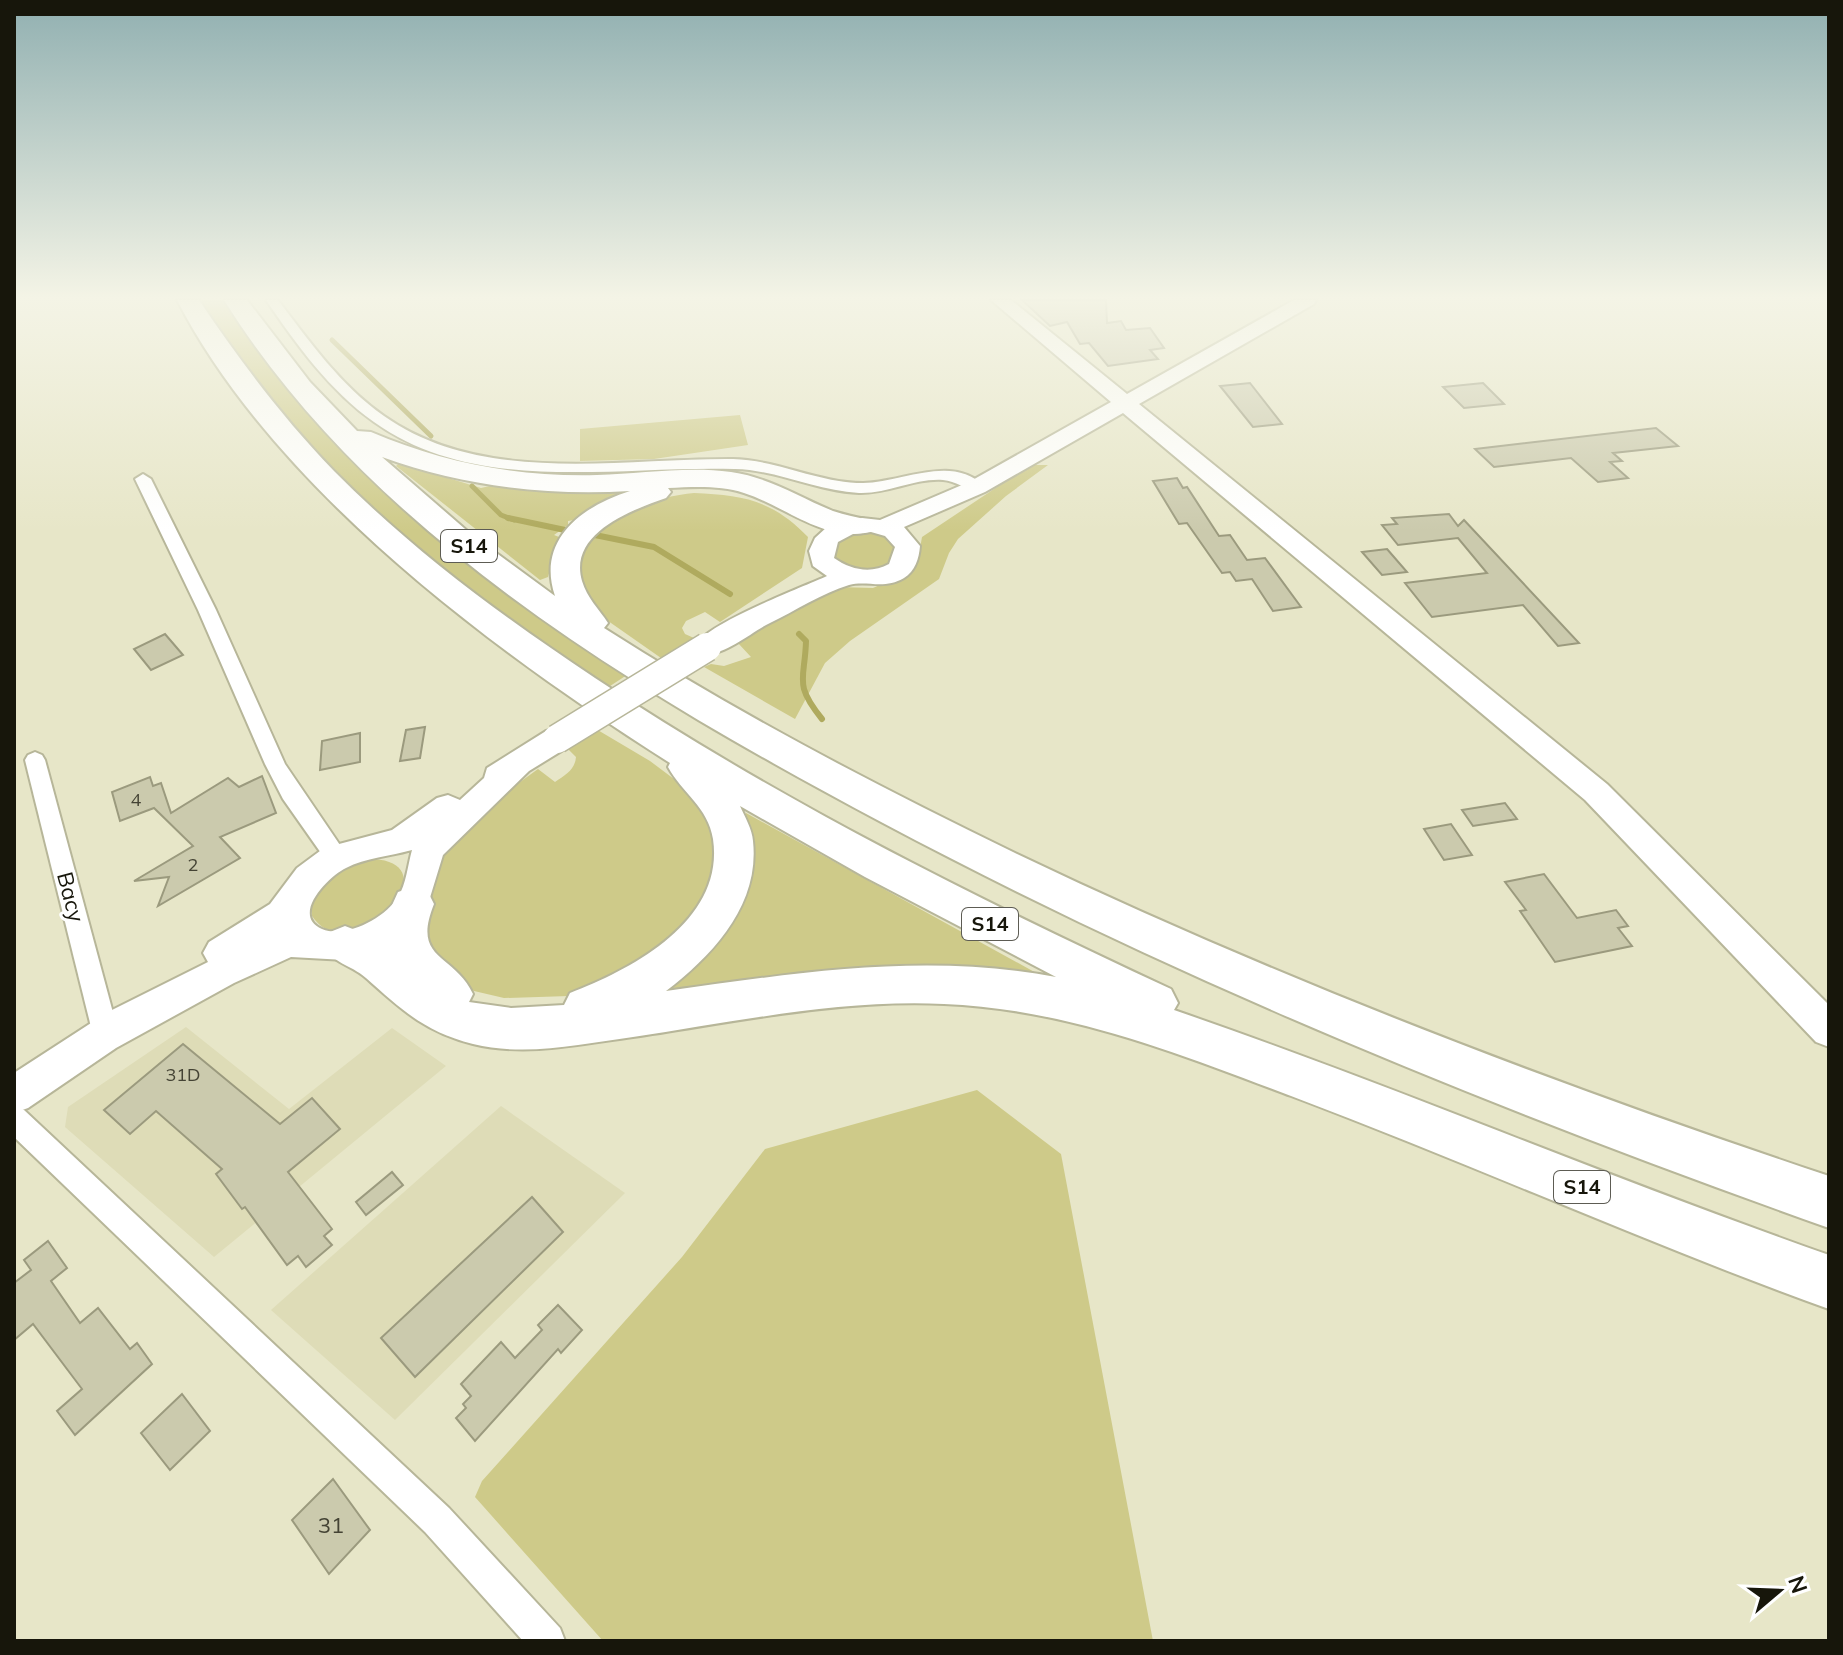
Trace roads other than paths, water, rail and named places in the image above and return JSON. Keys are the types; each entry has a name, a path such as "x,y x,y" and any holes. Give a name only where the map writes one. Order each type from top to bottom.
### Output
{"highway":[{"name":"S14","path":"238,377 300,453 423,570 555,669 656,736 820,834 936,897 1336,1088 1829,1282"},
{"name":"S14","path":"291,377 329,421 381,471 472,549 622,654 703,705 865,796 1104,915 1501,1083 1829,1202"},
{"path":"329,421 415,462 484,479 568,484 733,482 761,487 835,522 871,526"},
{"path":"622,654 578,610 563,584 565,556 572,543 608,511 662,490 732,487 767,497 784,506 809,524 823,552"},
{"path":"417,892 404,929 416,960 446,992 478,1007 538,1014 588,1007 621,995 659,973 699,937 718,909 726,893 733,855 728,821 720,804 656,736"},
{"path":"329,943 365,950 381,961 403,986 433,1008 479,1025 527,1028 848,988 968,985 1032,992 1129,1015 1336,1088"}],"main road":[{"path":"1093,377 1596,792 1829,1030"},
{"path":"906,542 973,489 1170,377"},
{"path":"743,625 823,552 836,532 871,526 973,489"},
{"path":"14,1095 106,1035 196,968 282,914 309,877 336,857 402,840 476,787 517,765 743,625 845,577 870,579 896,570 908,555 906,542 894,531 871,526"},
{"path":"823,552 845,577"},
{"path":"106,1035 255,955 288,942 329,943 385,931 417,892 428,849 517,765"},
{"path":"374,846 402,851 412,858 417,892"},
{"path":"294,901 293,921 304,936 329,943"}],"street":[{"path":"336,377 381,421 419,441 460,454 522,464 576,468 736,464 796,472 843,487 870,488 948,474 973,489"},
{"path":"143,479 207,610 275,764 291,793 336,857"},
{"name":"Bacy","path":"35,760 106,1035"},
{"path":"14,1119 437,1520 547,1641"}],"waterway":[{"path":"370,377 431,436"},
{"path":"472,486 501,515 510,518"},
{"path":"510,518 565,530"},
{"path":"510,518 514,520"},
{"path":"590,534 654,547 730,594"},
{"path":"799,634 806,641 804,689 822,719"}]}
